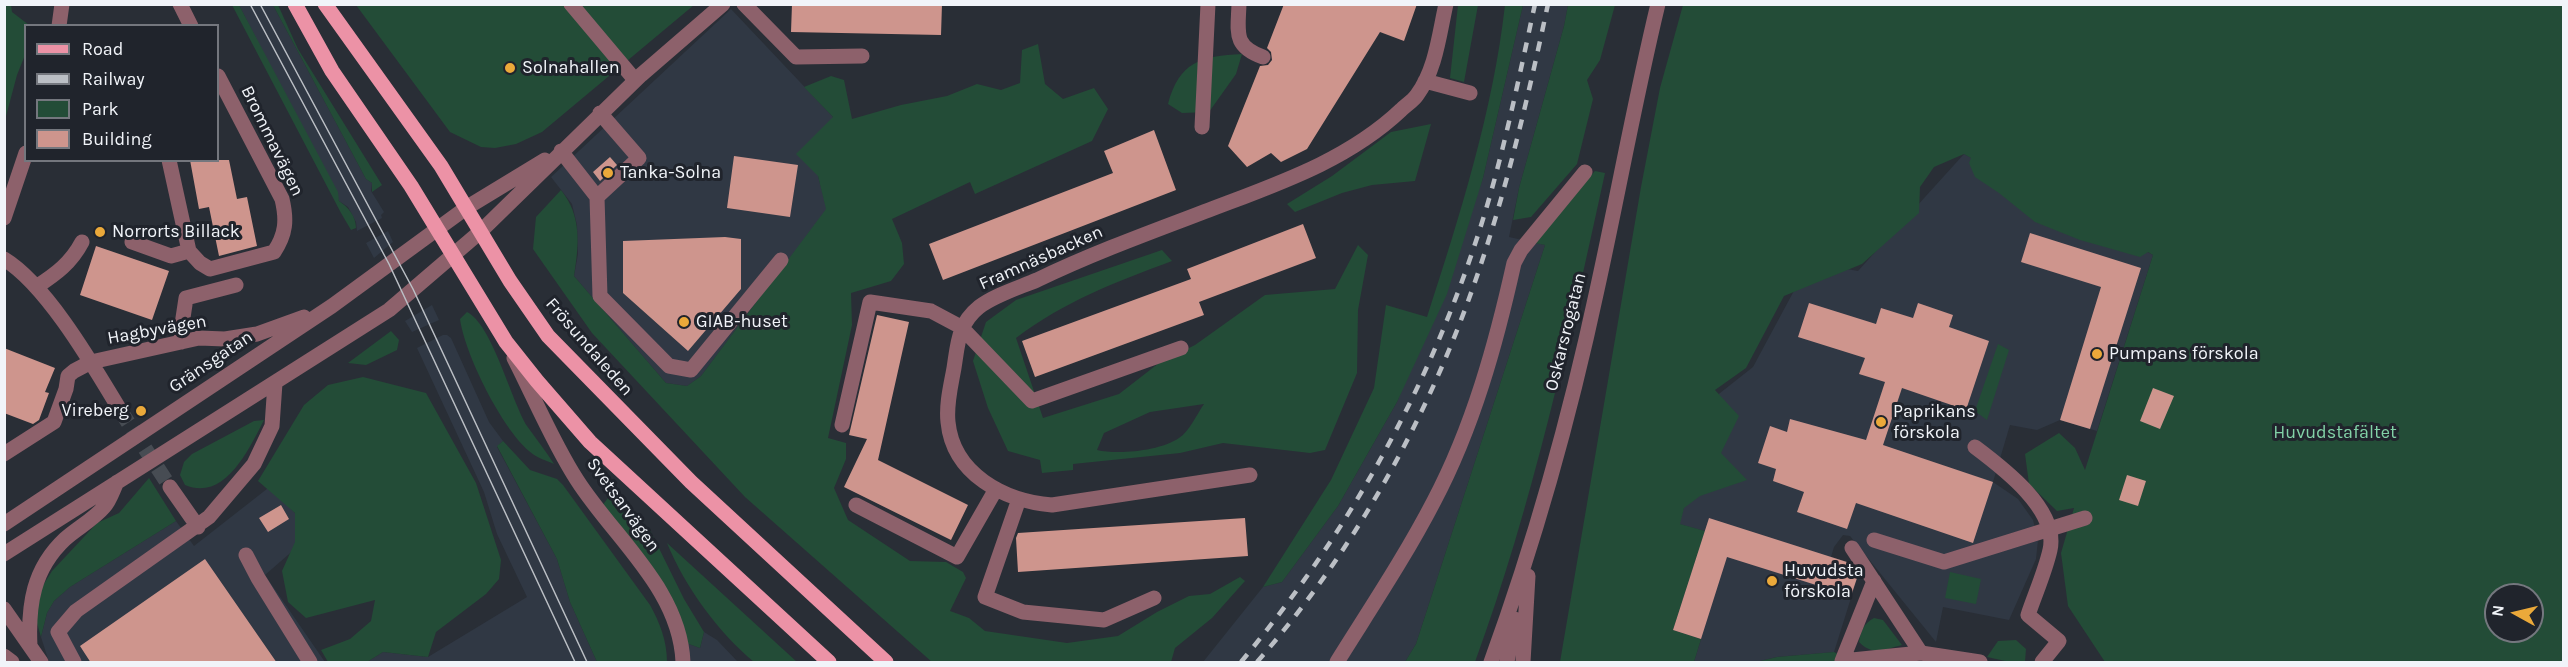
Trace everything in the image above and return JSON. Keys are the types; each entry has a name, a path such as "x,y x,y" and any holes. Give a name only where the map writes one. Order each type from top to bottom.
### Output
{"main road":[{"path":"295,4 332,70 411,186 506,342 590,442 829,663"},
{"name":"Frösundaleden","path":"325,4 441,166 510,281 548,336 691,482 886,663"}],"street":[{"path":"59,24 62,4"},
{"path":"180,4 190,24"},
{"path":"571,4 635,80"},
{"path":"4,554 389,310 480,232 635,80 723,4"},
{"path":"744,4 796,57 862,56"},
{"path":"1202,127 1208,4"},
{"path":"1239,4 1238,33 1241,44 1247,51 1263,57"},
{"name":"Framnäsbacken","path":"961,327 980,306 1082,259 1301,174 1356,146 1386,125 1417,96 1433,64 1446,4"},
{"name":"Oskarsrogatan","path":"1491,663 1529,555 1597,292 1658,4"},
{"name":"Brommavägen","path":"189,251 200,263 210,269 274,252 283,239 287,218 282,199 219,78"},
{"path":"1425,81 1470,93"},
{"path":"597,197 639,158 600,113"},
{"path":"561,152 597,197 600,296 669,366 691,370 781,260"},
{"name":"Gränsgatan","path":"4,524 332,306 466,208 561,152"},
{"path":"4,218 24,159"},
{"path":"132,242 171,256 189,251 170,162"},
{"path":"1337,663 1435,500 1465,431 1489,365 1514,263 1521,249 1585,172"},
{"path":"36,287 56,274 74,257 82,242"},
{"name":"Hagbyvägen","path":"4,260 19,268 36,287 91,362 120,410"},
{"path":"182,342 181,331 186,298 236,285"},
{"path":"842,425 870,302 931,311 961,327 1032,401 1181,348"},
{"name":"Hagbyvägen","path":"91,362 199,338 225,339 257,334 332,306"},
{"path":"961,327 948,399 951,440 964,464 976,477 996,489 1031,503 1052,505 1250,475"},
{"name":"Svetsarvägen","path":"506,342 577,479 644,568 669,608 683,652 683,663"},
{"path":"4,454 54,422 66,389 68,376 91,362"},
{"path":"74,663 58,632 76,611 198,526 254,464 272,426 275,383"},
{"path":"1975,447 2008,472 2038,506 2049,528 2051,548 2028,615 2059,641 2042,663"},
{"path":"30,646 28,617 32,591 47,561 63,540 105,507 119,480"},
{"path":"170,487 198,526"},
{"path":"856,505 957,557 996,489"},
{"path":"1019,499 986,597 1023,612 1104,620 1154,598"},
{"path":"1874,540 1944,562 2085,518"},
{"path":"1852,548 1921,653"},
{"path":"246,555 310,663"},
{"path":"1507,663 1529,555"},
{"path":"1523,663 1529,555"},
{"path":"1874,581 1842,661 1921,653 1980,663"},
{"path":"4,609 40,663"},
{"path":"4,626 30,646"},
{"path":"4,656 12,663"}],"shaded area":[{"path":"239,5 273,5 366,179 372,183 371,191 384,212 381,215 382,218 357,231 356,222 348,207 339,201"},
{"path":"1523,5 1568,5 1519,188 1509,237 1545,245 1416,644 1405,662 1203,662 1263,587 1282,582 1338,506 1397,402 1483,178"},
{"path":"731,9 833,117 818,176 827,209 701,376 687,386 666,383 574,276 578,254 577,225 572,204 551,177"},
{"path":"1964,154 2153,255 2097,431 2060,420 2037,430 2010,425 1993,482 2018,499 2033,520 2038,540 2036,559 2009,620 1943,607 1936,642 1850,536 1843,535 1834,547 1831,557 1861,566 1834,652 1777,657 1756,662 1694,662 1701,639 1673,630 1704,531 1679,524 1715,397 1753,367 1796,287 1841,268 1858,271"},
{"path":"388,231 393,242 374,258 366,243"},
{"path":"432,305 439,320 412,332 405,321"},
{"path":"443,335 451,338 489,422 503,441 497,447 557,559 570,602 597,662 367,662 383,652 428,657 527,597 497,534 484,492 417,348"},
{"path":"272,485 312,534 265,575 325,662 49,662 41,637 47,613 54,601 70,587 176,521 194,546"},
{"path":"704,632 717,640 738,662 687,662 686,643 700,648"}],"green space":[{"path":"5,4 11,5 12,12 28,24 24,24 24,58 5,120"},
{"path":"232,5 239,5 338,192 339,201 353,216 356,228 351,230 341,213"},
{"path":"273,5 278,5 298,49 382,185 372,192 372,183 366,179"},
{"name":"Solnahallen","path":"356,5 694,5 542,132 516,144 495,148 481,147 450,132"},
{"path":"1458,5 1478,5 1464,82 1450,78"},
{"path":"1505,5 1523,5 1483,178 1447,294 1397,402 1338,506 1282,582 1263,587 1331,480 1374,388 1386,305 1427,317 1463,201 1484,123 1500,45"},
{"path":"1568,5 1615,5 1600,60 1587,80 1593,99 1577,164 1531,217 1513,220 1519,188"},
{"name":"Huvudstafältet","path":"1683,5 2563,5 2563,662 2105,662 2068,606 2061,553 2074,508 2057,511 2029,484 2025,454 2059,433 2075,448 2085,470 2153,255 2148,252 2140,257 2080,240 2035,222 1975,177 1969,163 1971,158 1964,154 1934,167 1920,187 1919,213 1862,264 1784,296 1746,368 1715,390 1739,416 1721,453 1747,480 1700,496 1684,508 1680,524 1705,531 1673,630 1701,639 1694,662 1560,662 1660,88"},
{"path":"1038,44 1045,84 1063,99 1094,88 1108,109 1092,141 975,194 970,182 892,219 902,243 904,264 891,281 851,293 852,325 828,438 846,443 846,459 834,488 848,520 910,561 946,562 963,572 966,578 950,611 969,618 985,631 1067,643 1118,636 1189,596 1210,594 1240,577 1245,581 1212,618 1175,648 1171,662 932,662 745,497 592,333 533,249 536,217 561,190 576,220 578,242 574,276 666,383 687,386 701,376 826,209 818,176 796,154 833,117 804,87 831,76 844,80 852,119 901,105 947,96 977,84 1001,90 1020,83 1022,50"},
{"path":"1242,54 1236,74 1209,112 1182,113 1168,104 1178,79 1185,70 1203,60"},
{"path":"1431,124 1415,181 1372,185 1342,193 1295,212 1287,204 1332,176 1391,132"},
{"path":"1595,171 1605,173 1563,359 1515,542 1475,662 1405,662 1416,644 1545,245 1534,243"},
{"path":"1358,245 1368,255 1358,310 1357,373 1325,450 1310,453 1223,443 1180,453 1073,464 1073,470 1042,473 1040,460 1008,451 988,408 973,361 986,322 1016,300 1162,250 1172,261 1072,303 1016,338 1043,418 1119,394 1159,363 1195,345 1265,295 1335,289","holes":["1204,404 1186,432 1171,442 1139,451 1097,450 1104,433 1150,412"]},
{"path":"467,312 485,331 527,426 554,464 529,451 518,440 486,390 463,334 460,319"},
{"path":"391,331 399,340 397,350 366,365 348,363"},
{"path":"1998,344 2009,350 1987,420 1975,411"},
{"path":"363,377 426,393 476,483 501,560 499,579 486,594 436,632 428,657 383,652 367,662 328,662 321,650 350,639 371,621 375,600 306,618 288,602 282,571 295,542 295,513 258,481 304,405 328,385"},
{"path":"264,420 243,458 224,480 212,486 199,488 185,485 180,475 184,462 192,454 254,421"},
{"path":"503,441 530,470 557,479 563,485 650,605 662,632 667,662 597,662 570,602 557,559 497,446"},
{"path":"149,478 176,521 70,587 54,601 47,613 41,637 34,613 37,595 52,571 97,523 119,513"},
{"path":"608,498 650,530 684,599 704,632 700,648 686,643 602,506"},
{"path":"667,543 797,662 754,662 715,623 704,608 683,576"},
{"path":"1950,572 1981,579 1976,604 1945,598"},
{"path":"1874,618 1883,620 1902,645 1875,651 1864,647 1859,642 1863,628"},
{"path":"2016,640 2026,649 2025,662 2010,662 1987,657 1998,641"},
{"path":"1834,652 1852,662 1756,662 1777,657"}],"building":[{"path":"792,4 942,4 941,35 791,32"},
{"path":"1284,4 1417,4 1404,41 1380,32 1307,149 1281,162 1271,153 1247,167 1228,146 1260,66 1268,65 1272,60 1271,52 1267,48"},
{"path":"1154,130 1176,190 943,280 929,244 1113,173 1104,151"},
{"path":"734,156 798,165 790,217 727,208"},
{"path":"610,157 617,165 600,181 593,172"},
{"path":"229,160 237,199 247,197 257,246 219,256 209,207 199,209 190,162"},
{"path":"1303,224 1316,258 1199,302 1204,315 1035,377 1022,341 1191,279 1187,269"},
{"name":"Pumpans förskola","path":"2030,233 2141,268 2090,429 2060,420 2101,287 2021,262"},
{"name":"GIAB-huset","path":"725,237 741,239 741,289 688,351 623,293 623,241"},
{"path":"96,246 169,271 152,320 80,295"},
{"name":"Paprikans förskola","path":"1809,303 1876,324 1881,308 1913,318 1918,303 1953,315 1949,327 1989,341 1966,410 1902,388 1883,445 1993,482 1973,543 1856,503 1847,529 1797,512 1804,492 1773,481 1776,469 1758,463 1770,426 1787,432 1790,419 1866,440 1885,382 1859,374 1865,358 1798,337"},
{"path":"877,315 909,322 878,460 968,505 951,540 844,487 867,439 849,435"},
{"path":"4,348 55,368 45,392 49,393 39,420 33,424 4,413"},
{"path":"2153,388 2174,396 2160,429 2140,421"},
{"path":"2127,475 2146,481 2138,506 2119,500"},
{"path":"281,505 289,519 268,532 259,518"},
{"path":"1245,518 1248,556 1018,572 1016,538 1018,533"},
{"path":"1709,518 1850,563 1858,575 1851,596 1727,557 1701,639 1673,630"},
{"path":"205,559 277,663 91,663 80,646"}],"tunnel":[{"path":"120,410 170,487"}],"tram line":[{"path":"250,4 389,264 575,662"},
{"path":"260,4 413,289 587,662"}],"railway":[{"path":"1241,662 1315,565 1348,514 1408,407 1433,352 1457,296 1486,209 1509,122 1535,4"},
{"path":"1257,662 1287,627 1341,553 1389,474 1431,392 1465,308 1494,223 1518,136 1548,4"}],"place":[{"name":"Solnahallen","path":"510,68"},
{"name":"Tanka-Solna","path":"608,173"},
{"name":"Norrorts Billack","path":"100,232"},
{"name":"GIAB-huset","path":"684,322"},
{"name":"Pumpans förskola","path":"2097,354"},
{"name":"Vireberg","path":"141,411"},
{"name":"Paprikans förskola","path":"1881,422"},
{"name":"Huvudsta förskola","path":"1772,581"}]}
